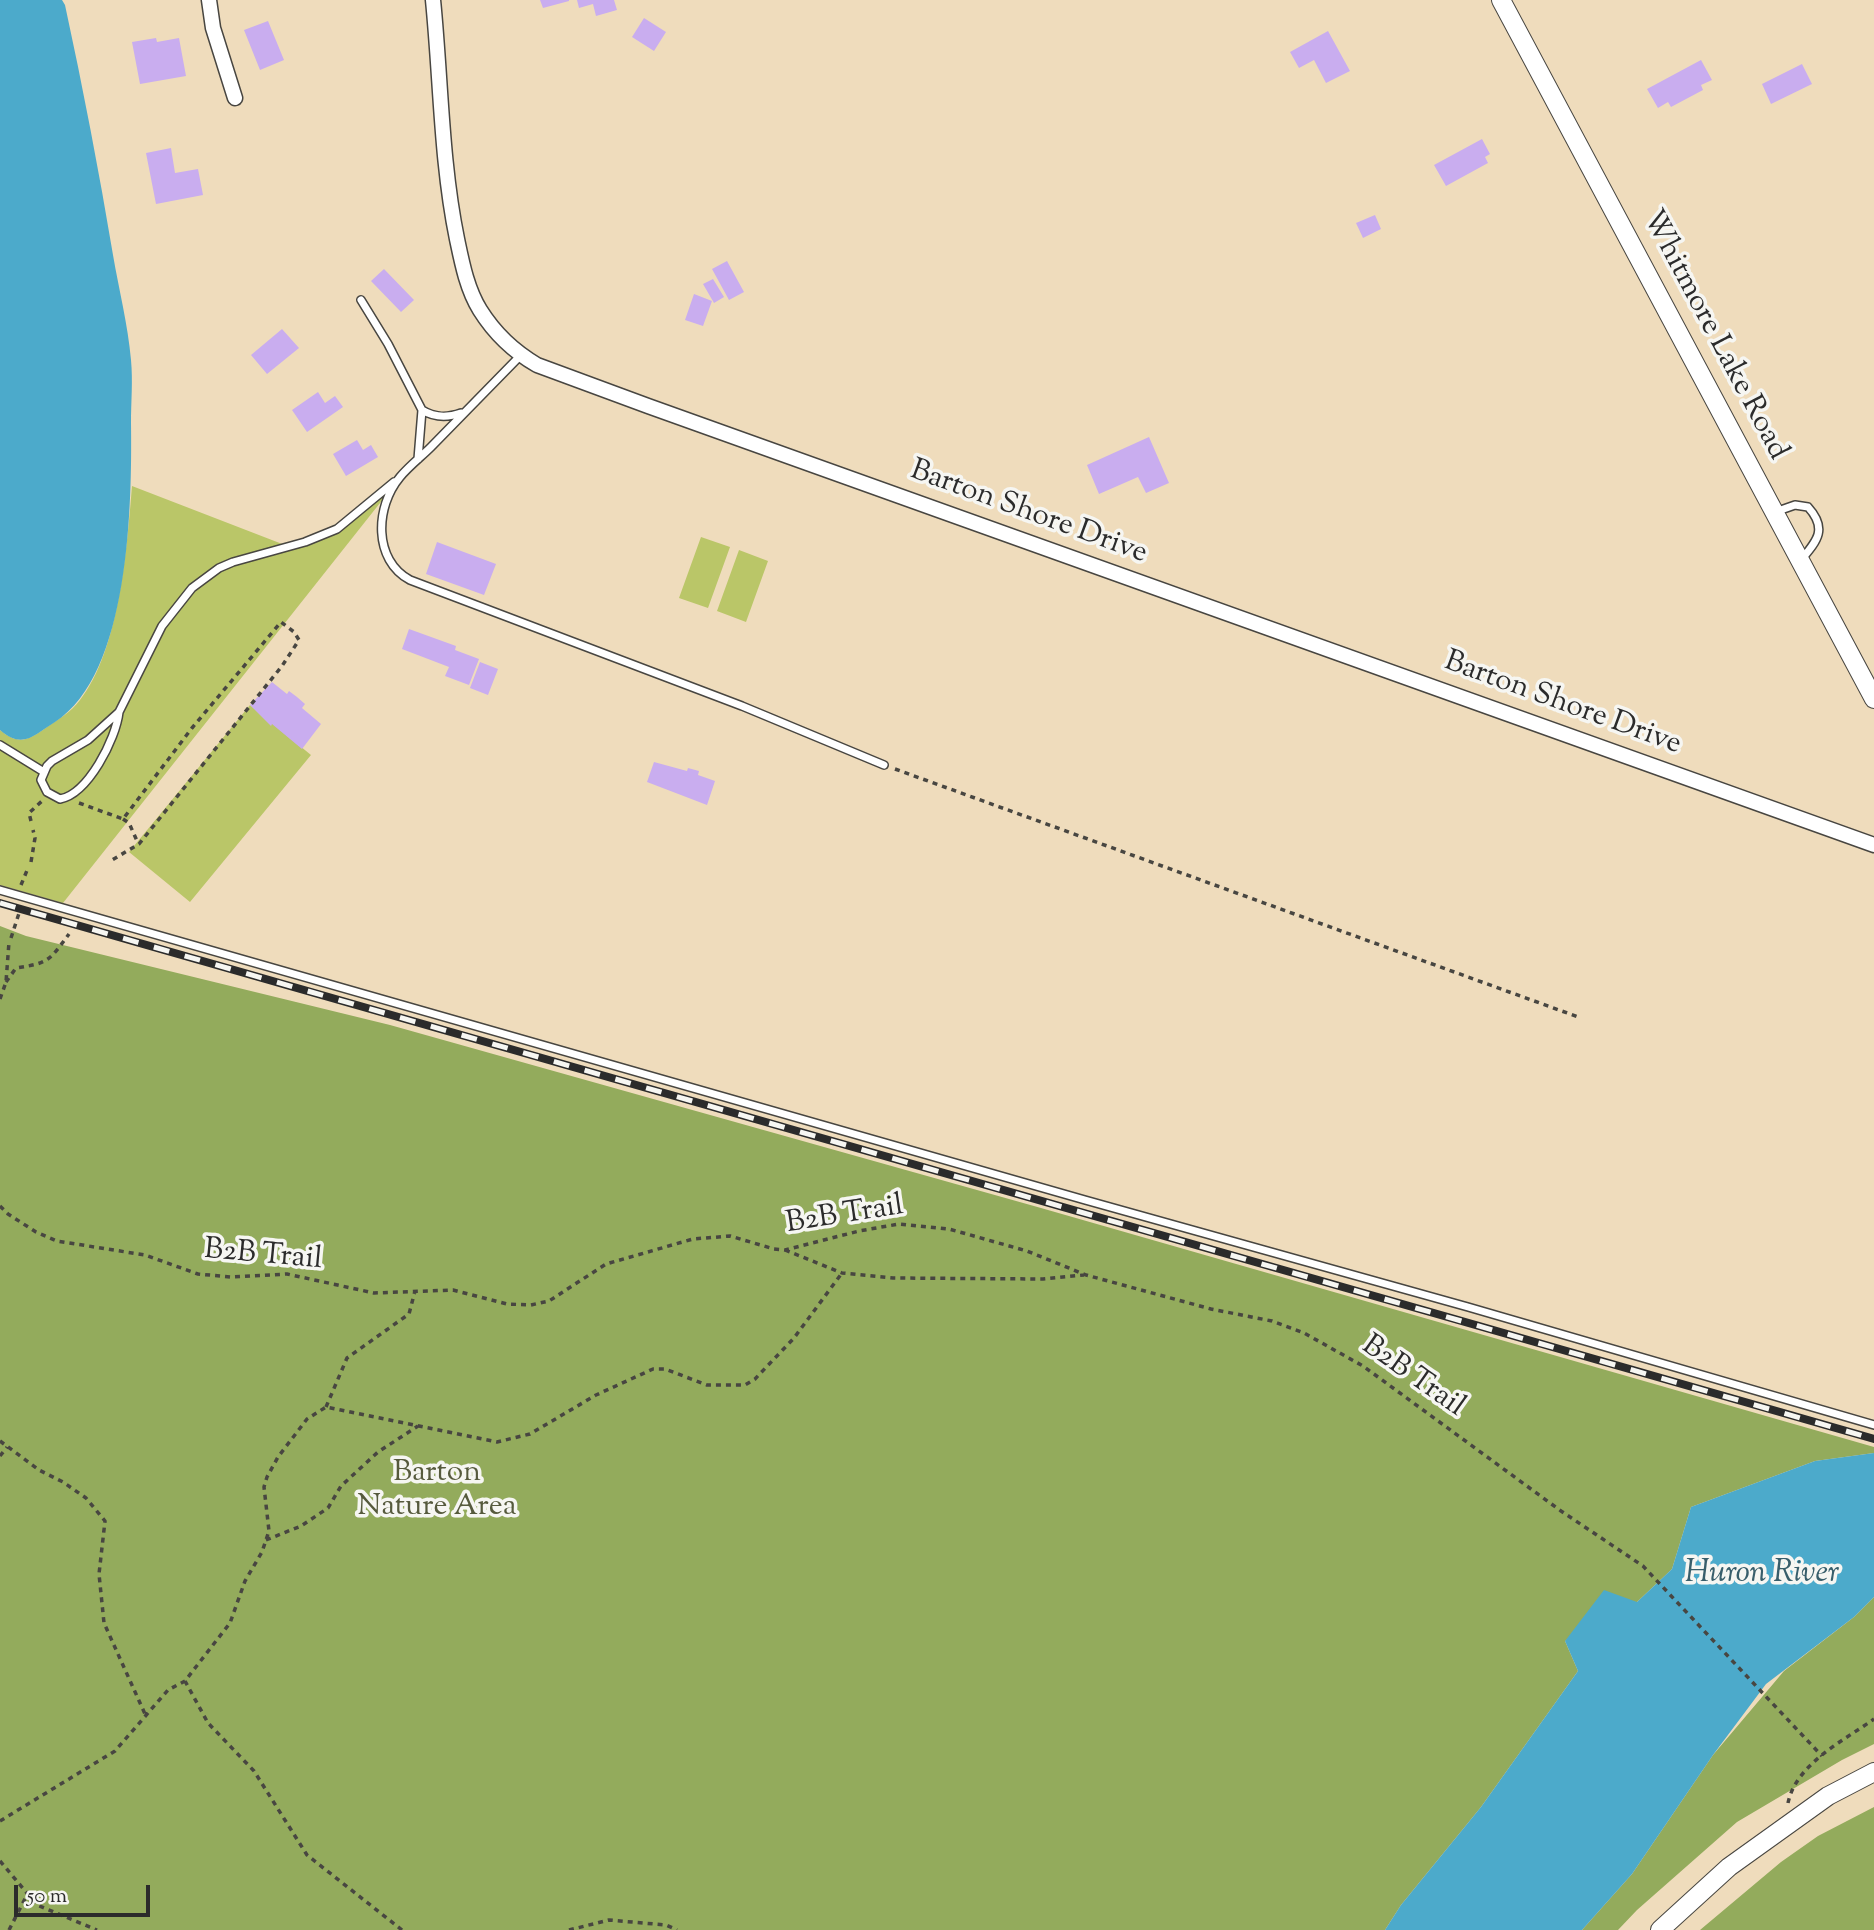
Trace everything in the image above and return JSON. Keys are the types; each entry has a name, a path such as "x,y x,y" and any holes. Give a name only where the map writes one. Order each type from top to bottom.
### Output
{"street":[{"path":"209,0 213,28 235,98"},
{"name":"Barton Shore Drive","path":"433,0 450,209 465,275 473,297 486,319 507,344 537,365 1874,845"},
{"name":"Whitmore Lake Road","path":"1501,0 1874,699"},
{"path":"1660,1930 1729,1867 1828,1796 1874,1772"}],"lane":[{"path":"361,300 388,344 422,410 431,416 453,416 465,412"},
{"path":"119,712 89,740 52,761 41,780 50,794 60,799 67,798 84,785 113,738 119,712 162,626 192,588 219,568 233,562 305,542 337,529 399,478 521,355"},
{"path":"418,460 422,410"},
{"path":"399,478 386,508 381,536 388,559 407,578 718,697 884,765"},
{"path":"1775,512 1795,505 1808,507 1818,522 1818,539 1800,560"},
{"path":"0,745 44,772"},
{"path":"0,890 1874,1425"}],"path":[{"path":"112,860 139,844 282,666 299,640 294,632 281,622 192,728 123,819"},
{"path":"884,765 1581,1018"},
{"path":"31,821 29,813 50,794"},
{"path":"67,798 123,819 129,823 139,844"},
{"path":"31,862 35,838 33,830"},
{"path":"6,982 16,968 43,964 69,934"},
{"path":"0,999 6,982 9,943"},
{"name":"B2B Trail","path":"0,1206 37,1232 57,1241 145,1255 198,1274 231,1277 287,1274 374,1293 453,1290 507,1304 531,1305 549,1301 606,1264 693,1239 730,1236 785,1250 899,1224 925,1226 949,1229 1027,1251 1086,1275 1211,1309 1272,1321 1304,1333 1363,1366 1561,1511 1643,1566 1822,1756"},
{"path":"785,1250 842,1273 893,1278 1043,1279 1086,1275"},
{"path":"326,1407 497,1441 530,1434 596,1395 653,1369 665,1369 707,1385 745,1385 755,1379 794,1338 842,1273"},
{"path":"0,1821 115,1751 168,1690 185,1681 230,1623 245,1581 262,1552 269,1531 264,1487 278,1457 307,1419 326,1407 346,1357 409,1314 415,1291"},
{"path":"266,1540 301,1526 328,1508 341,1486 378,1452 418,1426"},
{"path":"0,1441 39,1470 86,1498 104,1521 99,1574 104,1623 145,1714"},
{"path":"0,1456 7,1447"},
{"path":"185,1681 208,1723 254,1771 307,1855 402,1930"},
{"path":"1782,1828 1791,1789 1807,1768 1874,1719"},
{"path":"0,1861 37,1905 97,1930"},
{"path":"9,1930 27,1895"},
{"path":"569,1930 608,1920 666,1925 677,1930"}],"green space":[{"path":"399,479 63,903 0,885 0,730 18,740 35,735 73,708 93,679 104,654 119,598 132,486 290,547 337,529"},
{"path":"701,537 730,547 708,608 679,598"},
{"path":"739,550 768,561 746,622 717,611"},
{"path":"250,705 311,755 190,902 129,852"},
{"name":"Barton Nature Area","path":"0,926 26,936 390,1025 1041,1208 1874,1447 1874,1453 1815,1461 1691,1507 1672,1569 1637,1602 1565,1641 1578,1671 1481,1807 1401,1905 1385,1930 0,1930"},
{"path":"1874,1597 1874,1744 1737,1822 1618,1930 1582,1930 1632,1874 1713,1755 1784,1671 1854,1617"},
{"path":"1874,1807 1874,1930 1700,1930 1781,1862 1818,1836"}],"water":[{"path":"0,0 62,0 65,5 126,321 132,376 127,541 122,585 112,628 99,666 80,699 55,722 34,736 22,740 8,736 0,730"},
{"name":"Huron River","path":"1874,1453 1874,1597 1854,1617 1766,1684 1713,1755 1632,1874 1582,1930 1385,1930 1401,1905 1481,1807 1578,1671 1565,1641 1604,1590 1637,1602 1672,1569 1691,1507 1815,1461"}],"building":[{"path":"540,0 569,0 569,1 543,8"},
{"path":"577,0 614,0 617,10 596,16 593,4 579,8"},
{"path":"644,18 666,32 654,51 632,37"},
{"path":"268,21 284,60 260,70 244,30"},
{"path":"1328,31 1350,71 1326,83 1314,60 1299,68 1290,52"},
{"path":"156,38 157,42 179,38 186,76 140,84 132,42"},
{"path":"1701,60 1712,80 1701,85 1703,90 1671,107 1668,102 1658,108 1647,89"},
{"path":"1802,64 1812,84 1771,104 1762,84"},
{"path":"1482,139 1490,154 1485,157 1488,163 1446,186 1434,165"},
{"path":"171,148 175,173 198,169 203,195 156,204 146,153"},
{"path":"1375,215 1381,229 1363,238 1356,223"},
{"path":"727,261 744,292 729,300 712,269"},
{"path":"384,269 414,300 401,312 371,281"},
{"path":"713,279 724,297 714,303 703,284"},
{"path":"694,294 712,301 703,326 685,320"},
{"path":"282,329 299,348 267,374 251,355"},
{"path":"318,392 325,403 335,396 343,407 307,432 292,410"},
{"path":"1149,437 1169,483 1146,493 1138,477 1099,494 1087,465"},
{"path":"357,440 363,450 371,445 378,457 346,476 333,454"},
{"path":"437,542 496,564 484,595 426,574"},
{"path":"409,629 456,646 455,650 479,659 469,685 445,676 449,667 402,649"},
{"path":"480,662 498,669 488,695 470,688"},
{"path":"272,682 287,694 289,691 297,697 305,704 302,708 321,724 302,749 272,724 271,726 250,705"},
{"path":"654,762 687,771 688,768 699,771 698,775 715,781 707,805 647,782"}],"railway":[{"path":"0,903 1874,1439"}]}
